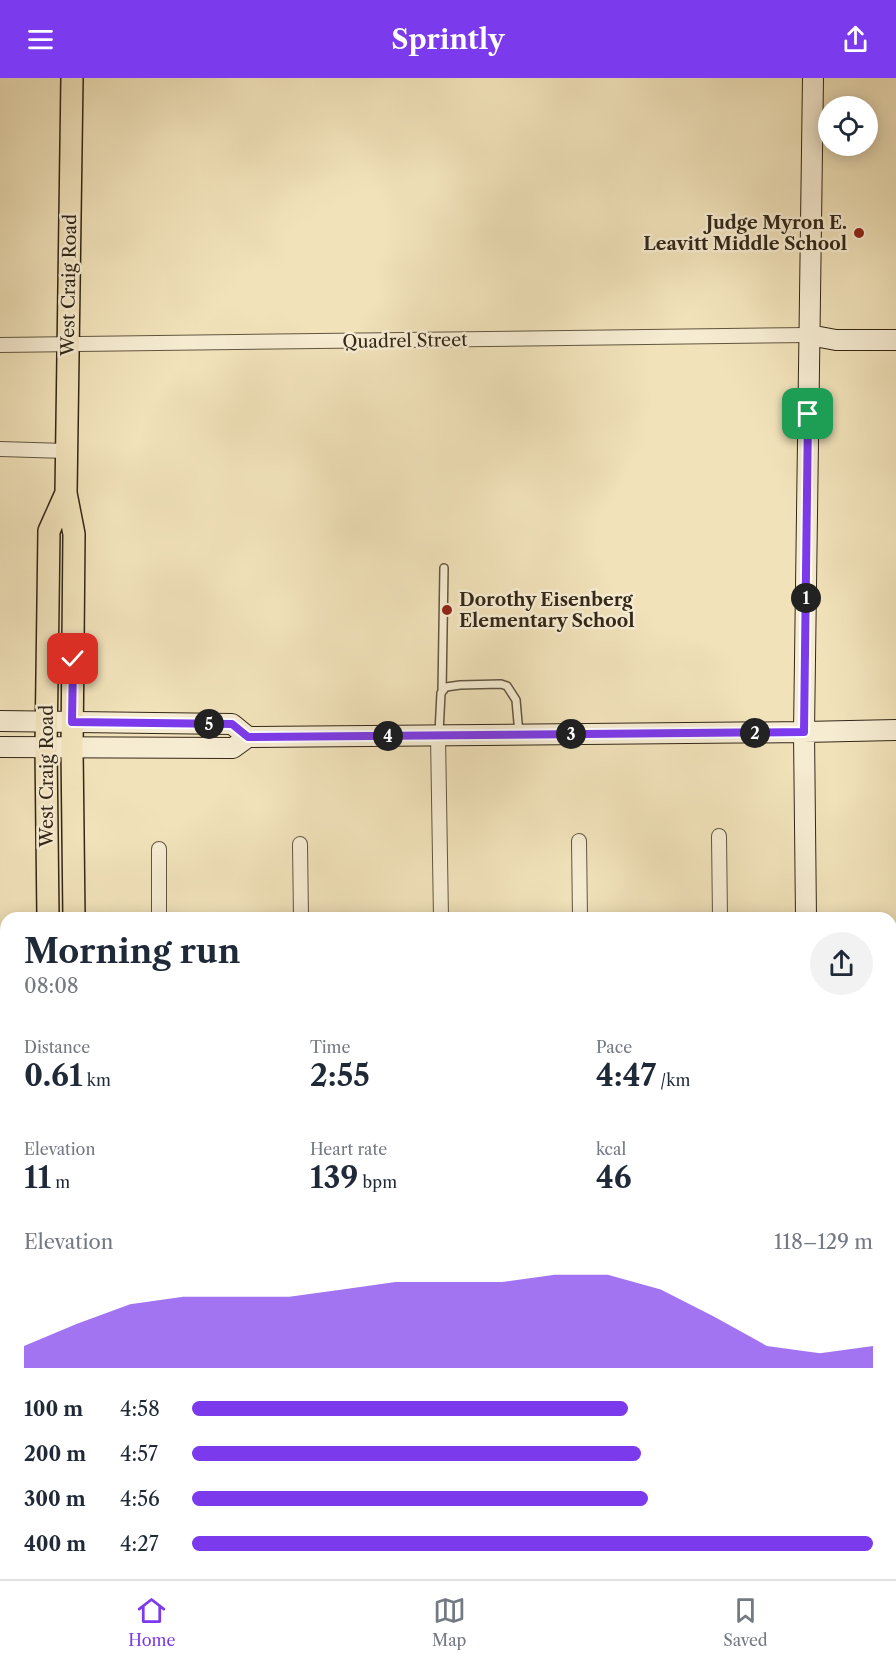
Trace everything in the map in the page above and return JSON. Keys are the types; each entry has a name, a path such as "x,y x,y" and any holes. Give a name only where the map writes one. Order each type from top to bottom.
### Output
{"main road":[{"name":"West Craig Road","path":"72,78 66,493 74,534 72,722 74,912"},
{"path":"806,912 804,732 813,78"},
{"name":"Quadrel Street","path":"810,335 836,330 896,330"},
{"name":"Quadrel Street","path":"810,335 836,340 896,340"},
{"name":"West Craig Road","path":"48,912 46,722 49,531 66,493"},
{"path":"0,721 232,724 248,737"},
{"path":"0,747 233,748 248,737 896,730"}],"street":[{"name":"Quadrel Street","path":"0,345 810,335"},
{"path":"0,449 66,451"},
{"path":"438,736 441,912"},
{"path":"719,836 720,912"},
{"path":"579,841 580,912"},
{"path":"300,844 301,912"},
{"path":"159,849 159,912"}],"lane":[{"path":"438,736 442,692 444,568"},
{"path":"442,692 446,687 460,684 507,686 516,700 519,735"}],"place":[{"name":"Judge Myron E. Leavitt Middle School","path":"859,233"},
{"name":"Dorothy Eisenberg Elementary School","path":"447,610"}],"route":[{"path":"73,659 72,722 232,724 248,737 804,732 808,414"}]}
